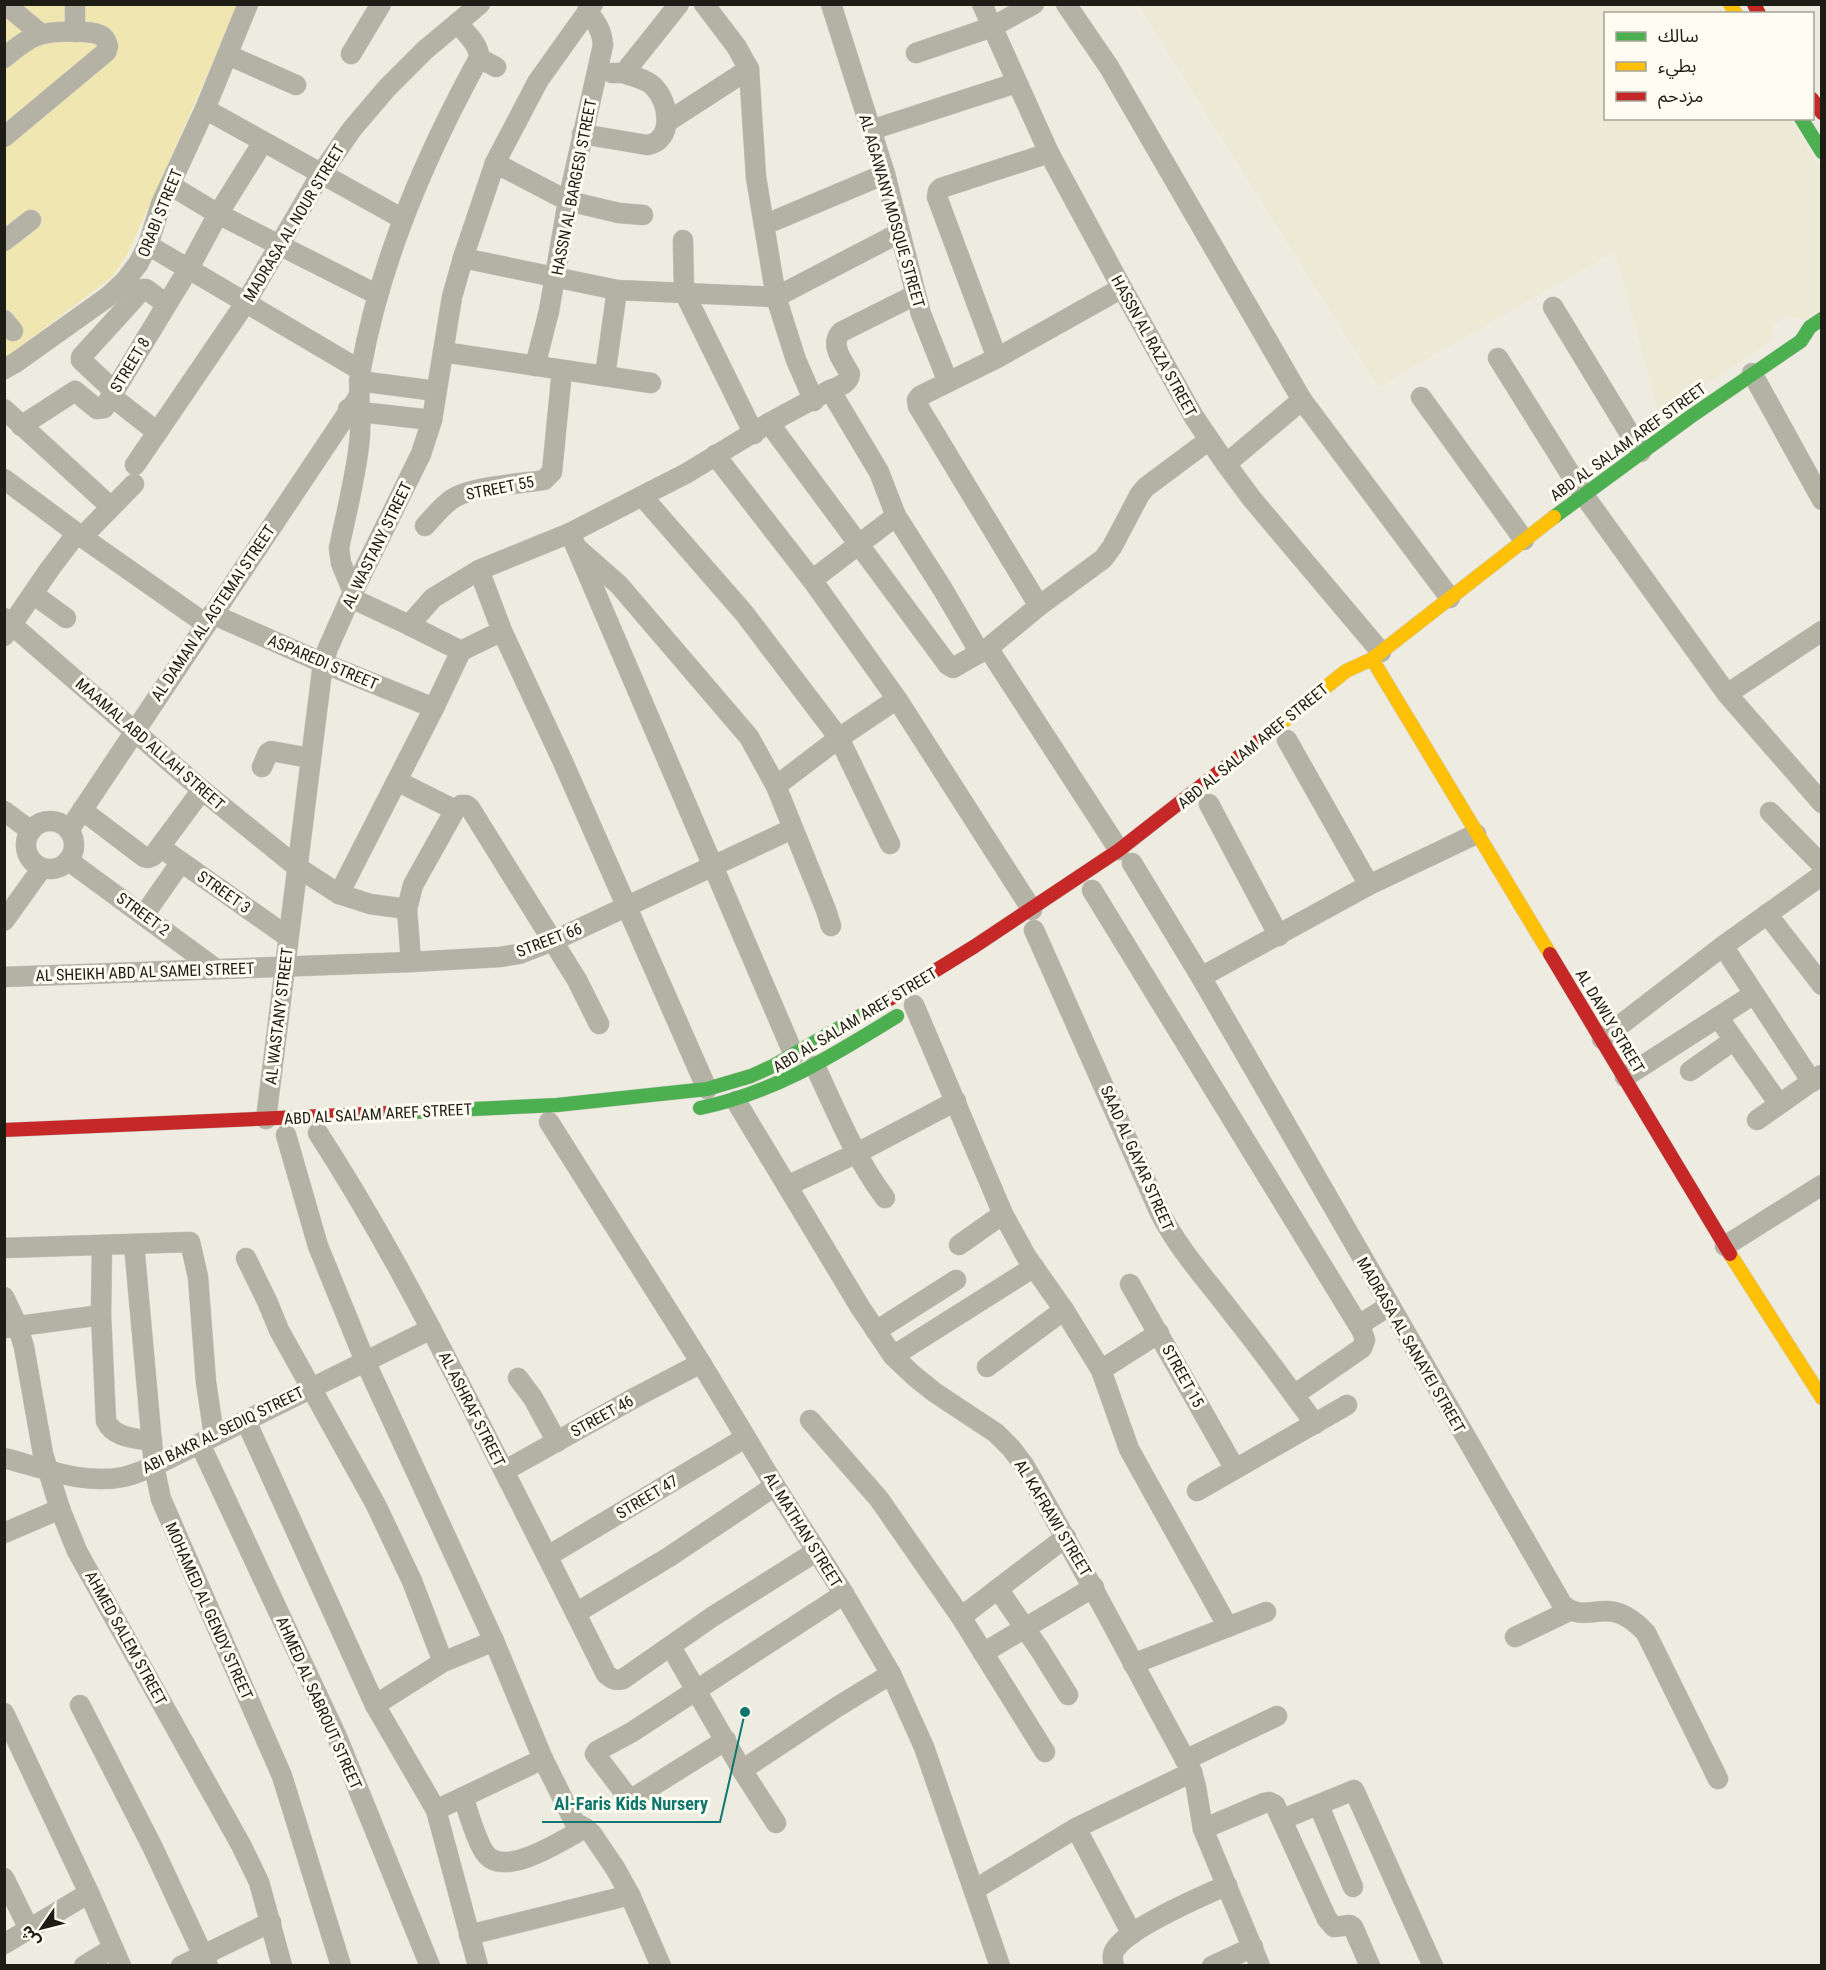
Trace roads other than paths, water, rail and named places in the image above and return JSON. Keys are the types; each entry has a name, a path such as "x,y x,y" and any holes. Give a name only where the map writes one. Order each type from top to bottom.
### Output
{"street":[{"path":"5,4 41,34"},
{"path":"75,4 75,32"},
{"name":"ORABI STREET","path":"4,369 110,296 138,264 148,245 153,224 205,109 248,4"},
{"path":"351,54 381,4"},
{"name":"MADRASA AL NOUR STREET","path":"7,626 79,535 111,507 134,475 157,432 246,302 321,174 352,129 387,88 425,50 480,4"},
{"path":"624,73 679,4"},
{"path":"667,122 749,69 736,46 704,4"},
{"name":"AL AGAWANY MOSQUE STREET","path":"831,4 885,174 915,295 948,382"},
{"name":"HASSN AL RAZA STREET","path":"982,4 1049,153 1178,390 1226,464 1373,659"},
{"path":"916,53 992,27 1034,4"},
{"path":"1066,4 1109,67 1302,400 1450,598"},
{"name":"HASSN AL BARGESI STREET","path":"535,366 556,278 568,201 603,45 602,35 590,8"},
{"name":"AL WASTANY STREET","path":"297,1132 285,966 323,663 352,595 421,454 432,420 452,297 495,163 538,81 590,8"},
{"path":"458,23 488,63 445,121 403,219 378,295 357,394 360,444 339,548 341,563 352,595 461,651"},
{"path":"4,58 27,40 41,34 75,32 101,35 108,46 106,52 4,137"},
{"path":"228,55 296,85"},
{"name":"MADRASA AL SANAYEI STREET","path":"749,69 756,177 776,297 796,360 879,472 896,516 942,588 1129,860 1201,977 1389,1306 1562,1604 1569,1611"},
{"path":"582,134 646,145 654,144 662,137 667,122 666,108 650,83 624,73 598,74"},
{"path":"871,130 1016,82"},
{"path":"205,109 403,219"},
{"path":"1802,120 1821,152"},
{"name":"STREET 8","path":"10,416 72,392 78,393 97,409 104,408 263,142"},
{"path":"997,358 937,196 938,191 941,188 1049,153"},
{"path":"495,163 568,201 620,213 643,215"},
{"path":"764,225 885,174"},
{"path":"170,185 218,214 378,295"},
{"path":"4,241 31,220"},
{"path":"463,258 617,290 776,297 899,233"},
{"path":"683,240 684,292 761,429 859,545 948,665 953,668 984,651 1039,606 1103,559 1146,487 1209,440"},
{"path":"148,245 246,302 357,394 432,420"},
{"path":"1039,606 918,406 917,400 920,396 997,358 1122,288"},
{"path":"157,432 113,394 81,360 81,357 143,290 146,289 166,304"},
{"path":"605,376 617,290"},
{"path":"409,625 433,598 479,570 572,540 642,496 847,382 850,374 835,344 836,338 841,332 915,295"},
{"path":"1553,307 1641,452"},
{"name":"ABD AL SALAM AREF STREET","path":"4,1130 297,1132 554,1118 706,1089 751,1076 794,1055 907,988 1033,925 1129,860 1200,788 1346,671 1373,659 1584,494 1752,373 1801,341 1810,327 1821,319"},
{"name":"ABD AL SALAM AREF STREET","path":"1801,341 1818,339"},
{"path":"443,352 651,383"},
{"path":"1498,358 1584,494 1727,694 1821,803"},
{"name":"STREET 55","path":"426,525 452,499 470,491 544,480 548,477 552,472 562,370"},
{"path":"1752,373 1821,500"},
{"path":"357,394 436,391"},
{"name":"AL DAMAN AL AGTEMAI STREET","path":"69,830 357,394"},
{"path":"1421,397 1524,540"},
{"path":"1226,464 1302,400"},
{"path":"10,416 111,507"},
{"name":"SAAD AL GAYAR STREET","path":"715,455 812,580 897,699 1033,925 1160,1213 1173,1236 1187,1258 1229,1309 1315,1424"},
{"name":"ASPAREDI STREET","path":"4,479 79,535 209,619 434,708"},
{"path":"642,496 744,613 839,738 890,844"},
{"path":"812,580 896,516"},
{"path":"572,540 619,585 749,737 776,786 831,926"},
{"path":"572,540 794,1055"},
{"path":"479,570 502,632 563,762 706,1089"},
{"path":"33,594 66,618"},
{"name":"MAAMAL ABD ALLAH STREET","path":"7,626 297,867 339,894 370,904 407,909"},
{"path":"1727,694 1821,631"},
{"path":"339,894 461,651 502,632"},
{"path":"1359,680 1373,659"},
{"name":"AL DAWLY STREET","path":"1373,659 1725,1246 1821,1398"},
{"path":"776,786 839,738 897,699"},
{"path":"1287,740 1369,885"},
{"path":"262,767 271,751 310,758"},
{"path":"397,781 455,810"},
{"path":"82,810 148,858 153,856 202,790"},
{"path":"1209,804 1279,936"},
{"path":"411,962 407,909 413,885 455,810 461,805 466,805 577,980 599,1024"},
{"path":"4,811 31,831"},
{"path":"1770,812 1821,865"},
{"path":"46,822 58,823 69,830 74,849 69,861 57,868 42,868 36,865 27,852 26,845 31,831 46,822"},
{"name":"STREET 66","path":"285,966 411,962 519,954 553,941 792,829"},
{"path":"1201,977 1369,885 1476,834"},
{"name":"STREET 3","path":"159,848 288,937"},
{"name":"STREET 2","path":"69,861 216,969"},
{"path":"144,915 181,862"},
{"path":"4,921 42,868"},
{"path":"1602,1039 1723,946 1821,875"},
{"path":"1091,890 1359,1325 1365,1340 1362,1348 1294,1395"},
{"path":"1767,914 1821,985"},
{"path":"1723,946 1754,993 1817,1078 1756,1120"},
{"name":"AL SHEIKH ABD AL SAMEI STREET","path":"4,977 285,966"},
{"path":"1624,1077 1754,993"},
{"path":"919,1001 956,1101 1003,1214 1034,1267 1101,1370 1129,1449 1228,1627"},
{"name":"ABD AL SALAM AREF STREET","path":"688,1110 736,1101 777,1086 815,1066 919,1001"},
{"path":"1718,1017 1779,1104"},
{"path":"1690,1071 1734,1040"},
{"path":"815,1066 857,1153 885,1198"},
{"name":"AL KAFRAWI STREET","path":"736,1101 893,1356 934,1392 996,1433 1024,1465 1094,1587 1188,1766 1196,1787 1203,1829 1256,1956"},
{"path":"787,1186 857,1153 956,1101"},
{"name":"AL MATHAN STREET","path":"554,1118 891,1674 924,1747 1000,1965"},
{"path":"297,1132 318,1246 365,1361 494,1641 543,1759 570,1816 577,1825 585,1828 598,1842 630,1895 661,1965"},
{"name":"AL ASHRAF STREET","path":"297,1132 378,1229 548,1556 606,1674 617,1681 623,1680 671,1647"},
{"path":"1725,1246 1821,1185"},
{"path":"959,1245 1003,1214"},
{"name":"AHMED AL SABROUT STREET","path":"134,1244 190,1242 198,1277 206,1382 207,1440 337,1737 430,1965"},
{"path":"4,1248 134,1244"},
{"name":"MOHAMED AL GENDY STREET","path":"134,1244 154,1466 160,1499 282,1776 341,1965"},
{"path":"102,1245 101,1315 106,1420 118,1434 152,1441"},
{"path":"246,1258 279,1330 376,1506 412,1581 443,1662"},
{"path":"893,1356 1034,1267"},
{"path":"876,1331 956,1280"},
{"name":"STREET 15","path":"1130,1284 1235,1469"},
{"name":"AHMED SALEM STREET","path":"4,1297 11,1328 24,1347 43,1454 60,1509 77,1551 241,1845 259,1882 282,1965"},
{"path":"1359,1325 1389,1306"},
{"path":"987,1367 1064,1310"},
{"path":"11,1328 101,1315"},
{"name":"ABI BAKR AL SEDIQ STREET","path":"4,1458 73,1477 99,1479 124,1477 154,1466 431,1329"},
{"path":"1101,1370 1159,1334"},
{"name":"STREET 46","path":"504,1471 701,1363"},
{"path":"518,1378 533,1398 557,1442"},
{"path":"1197,1491 1347,1405"},
{"path":"810,1420 879,1500 961,1617 1046,1752"},
{"path":"246,1421 375,1705 436,1810 478,1965"},
{"name":"STREET 47","path":"548,1556 746,1438"},
{"path":"576,1613 669,1557 775,1486"},
{"path":"4,1533 60,1509"},
{"path":"961,1617 1066,1537"},
{"path":"776,1823 742,1770 671,1647 712,1617 817,1551"},
{"path":"983,1653 1094,1587"},
{"path":"998,1589 1068,1695"},
{"path":"726,1740 630,1800 596,1756 597,1751 632,1732 844,1594"},
{"path":"1515,1637 1569,1611 1581,1613 1610,1611 1636,1623 1646,1633 1718,1779"},
{"path":"1133,1664 1266,1612"},
{"path":"375,1705 443,1662 494,1641"},
{"path":"742,1770 891,1674"},
{"path":"80,1705 153,1848 205,1960"},
{"path":"4,1713 117,1957 84,1965"},
{"path":"974,1890 1076,1828 1277,1716"},
{"path":"436,1810 543,1759"},
{"path":"1283,1819 1354,1790 1433,1965"},
{"path":"463,1797 485,1854 492,1860 503,1862 528,1858 585,1828"},
{"path":"1203,1829 1269,1802 1275,1805 1327,1918 1334,1927 1350,1925 1353,1927 1370,1965"},
{"path":"1319,1806 1353,1887"},
{"path":"1076,1828 1132,1934"},
{"path":"4,1878 28,1929"},
{"path":"1114,1965 1112,1958 1116,1948 1132,1934 1179,1907 1227,1885"},
{"path":"4,1944 89,1893"},
{"path":"469,1935 630,1895"},
{"path":"181,1965 205,1960 271,1922"},
{"path":"1212,1965 1256,1956"}],"place":[{"name":"Al-Faris Kids Nursery","path":"745,1712"}]}
